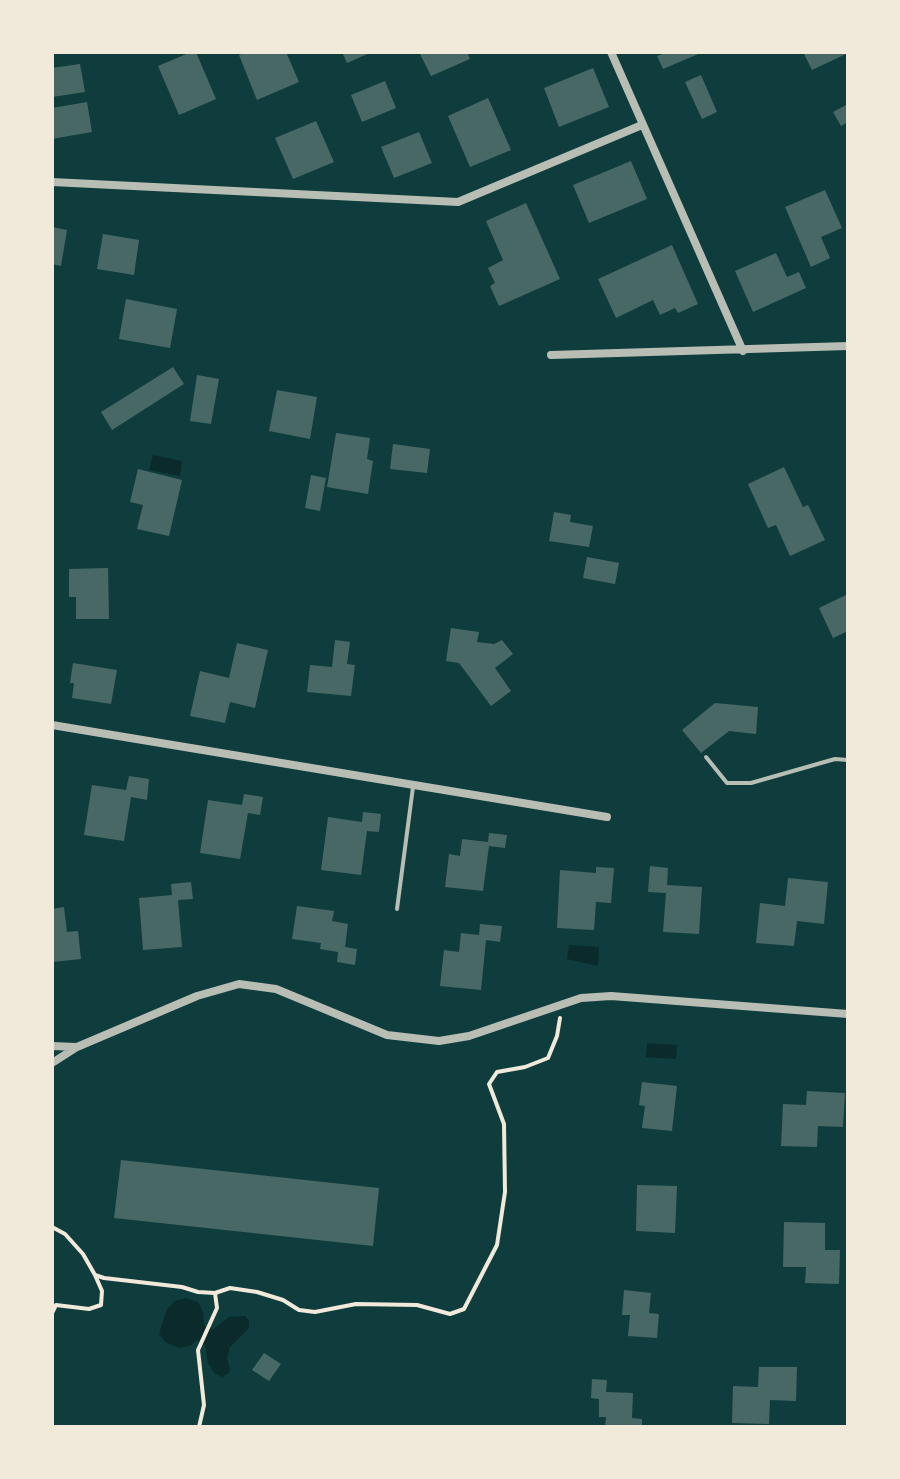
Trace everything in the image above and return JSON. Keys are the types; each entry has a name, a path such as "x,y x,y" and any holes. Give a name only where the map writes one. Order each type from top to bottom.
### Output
{"street":[{"path":"611,52 743,351"},
{"path":"52,182 458,202 642,125"},
{"path":"551,355 848,346"},
{"path":"52,725 607,817"},
{"path":"52,1063 77,1047 197,996 239,984 276,989 387,1035 439,1041 469,1036 581,998 611,996 848,1014"},
{"path":"52,1046 77,1047"}],"lane":[{"path":"706,757 727,783 751,783 835,759 848,760"},
{"path":"397,909 414,785"}],"path":[{"path":"95,1275 215,1293 230,1288 257,1292 283,1300 299,1310 315,1312 356,1304 417,1305 450,1314 464,1309 497,1245 505,1192 504,1124 489,1084 497,1072 525,1067 548,1058 560,1019 559,1004"},
{"path":"52,1227 65,1234 83,1254 102,1291 101,1305 89,1309 56,1305 52,1313"},
{"path":"199,1427 204,1405 198,1350 217,1308 215,1293"}],"water":[{"path":"153,455 182,461 180,476 149,470"},
{"path":"569,945 599,947 598,966 567,959"},
{"path":"647,1043 677,1045 676,1059 646,1057"},
{"path":"186,1298 198,1302 203,1312 204,1326 213,1329 229,1317 245,1316 249,1321 249,1328 230,1347 227,1358 229,1373 222,1377 215,1374 208,1363 205,1345 197,1340 190,1346 179,1348 165,1342 159,1334 167,1309 175,1301"}],"building":[{"path":"196,52 216,99 179,115 158,66"},
{"path":"246,52 286,52 299,82 257,100 239,55"},
{"path":"342,52 372,52 347,63"},
{"path":"419,52 467,52 470,59 431,76"},
{"path":"668,52 703,52 663,69 657,56"},
{"path":"803,52 848,52 848,53 812,70"},
{"path":"80,64 85,92 52,97 52,68"},
{"path":"593,68 609,107 559,127 544,88"},
{"path":"701,75 717,112 702,119 685,82"},
{"path":"385,81 396,108 362,122 351,95"},
{"path":"488,98 511,150 470,167 448,116"},
{"path":"87,102 92,132 52,139 52,108"},
{"path":"848,104 848,122 841,126 833,112"},
{"path":"316,121 334,162 293,179 275,138"},
{"path":"419,132 432,163 394,178 381,147"},
{"path":"631,161 647,199 589,223 573,185"},
{"path":"825,190 842,228 821,237 830,258 811,267 785,207"},
{"path":"526,203 560,279 499,306 490,286 495,283 488,268 503,260 486,221"},
{"path":"52,227 67,230 61,266 52,264"},
{"path":"103,234 139,240 134,275 97,269"},
{"path":"672,245 698,304 678,313 675,308 660,315 653,300 616,318 598,279"},
{"path":"776,253 787,277 799,272 806,288 753,312 735,271"},
{"path":"126,299 177,309 170,348 119,339"},
{"path":"173,367 184,384 112,430 101,412"},
{"path":"197,375 219,379 211,424 190,421"},
{"path":"277,390 317,397 310,439 269,431"},
{"path":"336,433 370,438 367,459 373,461 368,494 327,487"},
{"path":"393,444 430,449 427,473 390,469"},
{"path":"784,467 803,507 808,505 825,540 790,556 776,525 768,528 748,484"},
{"path":"138,469 182,480 169,536 137,529 143,505 130,502"},
{"path":"311,475 326,478 320,511 305,508"},
{"path":"554,512 571,515 570,522 593,526 589,547 549,541"},
{"path":"587,557 619,563 615,584 583,578"},
{"path":"108,568 109,619 76,619 76,597 69,597 69,569"},
{"path":"848,594 848,631 833,638 819,608"},
{"path":"451,628 479,632 477,642 494,644 502,640 513,654 495,668 511,691 491,706 459,663 446,661"},
{"path":"335,640 350,642 347,664 355,665 351,696 307,692 310,665 332,667"},
{"path":"237,643 268,650 255,708 230,702 225,723 190,716 200,671 229,678"},
{"path":"73,663 117,670 111,704 72,698 74,683 70,683"},
{"path":"715,703 758,707 756,734 729,731 701,753 682,730"},
{"path":"129,776 149,779 147,800 131,797 124,841 84,835 92,785 126,790"},
{"path":"244,794 263,797 260,815 248,813 240,859 200,853 208,800 242,805"},
{"path":"363,812 381,814 379,832 367,831 361,875 321,870 328,817 362,822"},
{"path":"489,833 507,835 505,848 489,846 483,891 445,887 449,854 460,856 462,839 488,842"},
{"path":"650,866 668,868 667,885 702,887 699,934 663,932 666,893 648,892"},
{"path":"596,867 614,868 611,903 596,902 594,930 557,928 560,870 596,873"},
{"path":"788,878 828,882 824,924 797,921 794,946 756,943 760,903 785,906"},
{"path":"191,882 193,899 178,900 182,947 143,950 139,898 172,895 171,884"},
{"path":"297,906 334,911 332,921 348,924 345,947 357,949 355,965 337,962 338,952 320,949 321,943 292,939"},
{"path":"64,907 67,932 78,931 81,959 52,962 52,909"},
{"path":"480,924 502,926 500,942 486,940 481,990 440,986 444,950 459,952 461,933 479,935"},
{"path":"642,1082 677,1086 672,1131 642,1128 645,1106 639,1105"},
{"path":"807,1091 845,1093 843,1127 818,1126 817,1147 781,1146 783,1104 806,1105"},
{"path":"121,1160 379,1188 373,1246 114,1218"},
{"path":"637,1185 677,1186 675,1233 636,1231"},
{"path":"784,1222 825,1223 825,1250 840,1250 839,1284 805,1283 806,1267 783,1267"},
{"path":"624,1290 651,1293 649,1313 659,1314 657,1338 628,1336 630,1315 622,1315"},
{"path":"264,1353 281,1364 269,1381 252,1370"},
{"path":"759,1367 797,1367 796,1401 770,1400 769,1424 732,1423 733,1386 758,1387"},
{"path":"592,1379 607,1380 606,1392 633,1393 632,1418 642,1419 642,1427 605,1427 606,1417 599,1417 599,1399 591,1398"}]}
